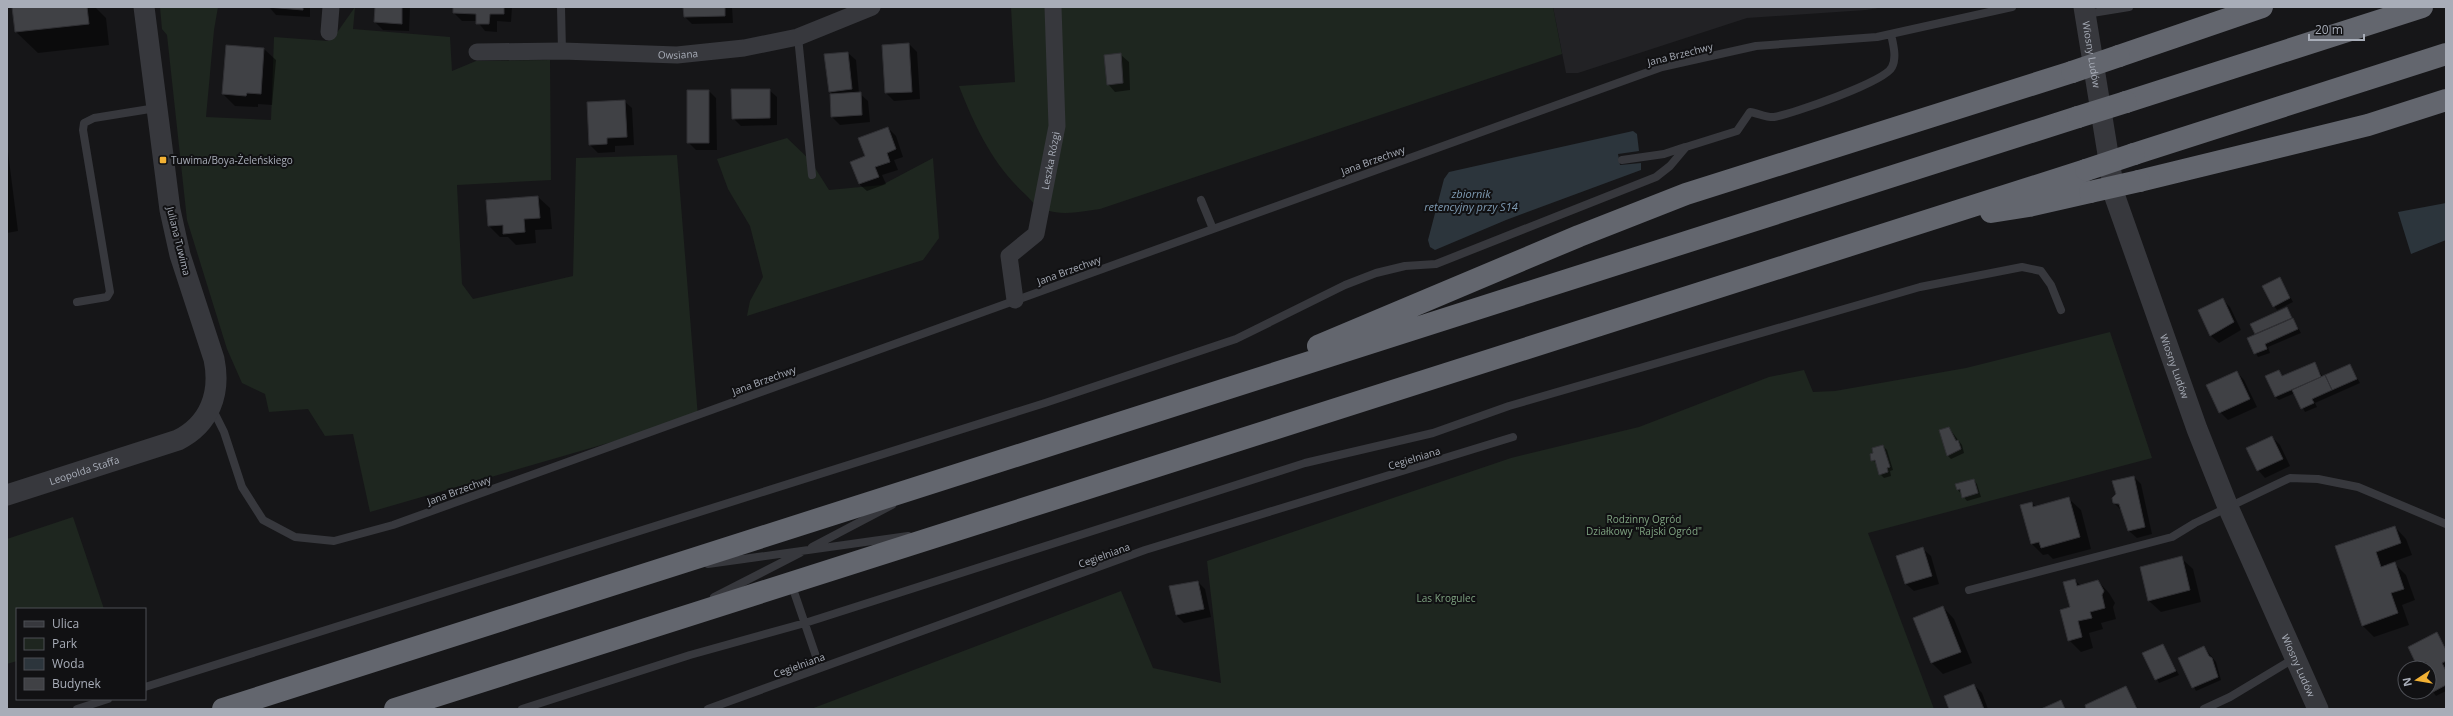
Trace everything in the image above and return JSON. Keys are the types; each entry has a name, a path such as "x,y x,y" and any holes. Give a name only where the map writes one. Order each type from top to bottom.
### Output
{"highway":[{"path":"1210,394 1491,272 1686,194 2072,72 2262,7"},
{"path":"223,709 2422,7"},
{"path":"395,709 1934,219 2446,54"},
{"path":"1934,219 2029,206 2139,181 2346,131 2446,100"}],"street":[{"name":"Juliana Tuwima","path":"144,7 156,108 174,232 216,367 216,388 211,407 202,422 190,433 162,446"},
{"path":"329,32 331,7"},
{"name":"Owsiana","path":"477,52 562,51 677,55 744,48 798,37 872,7"},
{"name":"Leszka Rózgi","path":"1015,300 1009,256 1036,234 1056,126 1053,7"},
{"name":"Wiosny Ludów","path":"2085,11 2115,197 2194,422 2228,507 2318,709"},
{"name":"Leopolda Staffa","path":"7,495 162,446"}],"lane":[{"path":"561,7 562,51"},
{"name":"Jana Brzechwy","path":"211,407 224,432 242,487 263,520 295,537 334,541 393,525 1662,67 1756,46 1877,37 2012,7"},
{"path":"2085,11 2129,7"},
{"path":"1622,160 1664,154 1737,131 1750,112 1773,118 1856,90 1884,75 1892,68 1895,54 1891,34"},
{"path":"798,37 812,175"},
{"path":"77,302 107,297 110,292 83,130 84,123 94,118 156,108"},
{"path":"146,687 1045,403 1236,339 1345,285 1376,273 1405,266 1436,264 1656,177 1670,166 1686,147"},
{"path":"1201,200 1214,229"},
{"path":"522,709 690,654 805,624 1305,463 1432,434 1509,406 1920,287 2022,267 2041,271 2051,285 2061,310"},
{"name":"Cegielniana","path":"708,709 1146,550 1513,437"},
{"path":"1969,590 2172,536 2228,507 2290,478 2318,479 2358,487 2446,524"},
{"path":"667,622 943,479"},
{"path":"651,572 960,528"},
{"path":"790,582 820,668"},
{"path":"2204,709 2230,696 2295,658"},
{"path":"77,709 105,700"}],"shaded area":[{"path":"1553,7 1885,7 1866,10 1747,18 1578,73 1566,73"}],"green space":[{"path":"160,7 218,7 214,30 206,117 271,120 274,37 328,41 336,34 355,7 353,29 450,37 452,71 476,61 550,60 551,180 457,185 462,284 473,299 573,276 576,158 677,155 698,417 370,512 353,434 325,436 308,409 269,412 265,394 242,383 227,349 187,220 167,35 162,29"},
{"path":"1011,7 1553,7 1562,54 1100,209 1064,213 1049,211 1038,207 1004,171 986,145 959,86 1015,82"},
{"path":"787,138 810,160 829,190 882,185 933,158 939,238 923,260 747,316 750,301 763,277 750,226 728,189 717,159"},
{"path":"2110,332 2152,458 1868,533 1934,709 811,709 1121,591 1153,668 1221,683 1207,561 1511,458 1639,427 1769,377 1804,370 1813,392 1835,391 1966,368"},
{"path":"73,517 104,608 16,608 16,661 7,664 7,539"}],"water":[{"name":"zbiornik retencyjny przy S14","path":"1633,131 1637,134 1639,151 1618,154 1620,165 1641,163 1641,170 1506,220 1435,250 1430,247 1428,240 1444,179 1449,172"},
{"path":"2446,203 2446,240 2411,254 2398,212"}],"building":[{"path":"12,7 87,7 89,24 15,32"},
{"path":"267,7 303,7 303,10"},
{"path":"375,7 402,7 402,24 374,22"},
{"path":"453,7 504,7 504,14 490,14 489,24 476,24 476,14 453,13"},
{"path":"683,7 725,7 725,16 684,17"},
{"path":"909,43 912,92 885,93 882,45"},
{"path":"226,45 264,48 261,94 247,93 246,96 222,94"},
{"path":"848,52 852,89 829,92 824,54"},
{"path":"1121,53 1123,83 1107,85 1104,55"},
{"path":"731,89 770,89 770,118 732,119"},
{"path":"687,90 709,90 709,143 687,143"},
{"path":"861,92 862,115 831,117 830,94"},
{"path":"625,100 627,137 607,138 607,144 589,145 587,102"},
{"path":"888,127 896,149 887,153 890,162 875,167 879,177 859,184 850,162 865,156 858,138"},
{"path":"538,196 540,218 524,219 525,232 503,234 503,225 488,226 486,200"},
{"path":"2280,277 2290,298 2273,307 2262,286"},
{"path":"2223,298 2234,322 2210,336 2198,310"},
{"path":"2287,307 2292,318 2255,334 2250,324"},
{"path":"2293,318 2298,329 2265,344 2267,349 2254,354 2247,338"},
{"path":"2315,362 2321,377 2275,397 2265,376 2279,370 2282,376"},
{"path":"2350,364 2357,379 2332,390 2325,375"},
{"path":"2237,371 2250,399 2219,413 2206,385"},
{"path":"2325,375 2332,390 2312,399 2314,403 2301,409 2292,390"},
{"path":"1949,427 1956,441 1958,440 1961,449 1947,456 1939,430"},
{"path":"2272,436 2283,459 2257,471 2246,448"},
{"path":"1883,445 1890,467 1887,468 1888,472 1879,475 1875,460 1871,461 1870,454 1873,453 1872,448"},
{"path":"2134,476 2145,527 2128,531 2119,504 2113,503 2112,498 2116,494 2112,481"},
{"path":"1974,479 1978,493 1962,498 1960,489 1957,490 1955,484"},
{"path":"2069,497 2080,537 2041,548 2039,542 2031,544 2020,505 2032,502 2033,507"},
{"path":"2395,526 2401,543 2376,552 2381,567 2395,562 2404,589 2391,593 2398,613 2362,626 2335,546"},
{"path":"1923,547 1932,576 1905,584 1896,556"},
{"path":"2182,556 2190,590 2148,601 2140,567"},
{"path":"2075,579 2077,586 2098,580 2104,591 2102,595 2105,608 2090,612 2092,618 2078,621 2082,637 2068,641 2060,610 2070,607 2063,582"},
{"path":"1198,581 1204,609 1176,615 1169,586"},
{"path":"1943,606 1961,652 1931,663 1913,618"},
{"path":"2437,632 2446,650 2446,661 2442,663 2446,671 2446,685 2437,690 2437,660 2414,660 2408,647"},
{"path":"2163,644 2176,671 2155,680 2142,653"},
{"path":"2204,646 2209,656 2212,658 2218,677 2192,688 2178,658"},
{"path":"1974,684 1984,709 1949,709 1944,696"},
{"path":"2126,686 2137,709 2086,709 2085,705"},
{"path":"2061,700 2065,709 2041,709"}],"place":[{"name":"Tuwima/Boya-Żeleńskiego","path":"163,160"}],"park label":[{"name":"Rodzinny Ogród Działkowy \"Rajski Ogród\"","path":"1644,524"},
{"name":"Las Krogulec","path":"1446,598"}]}
